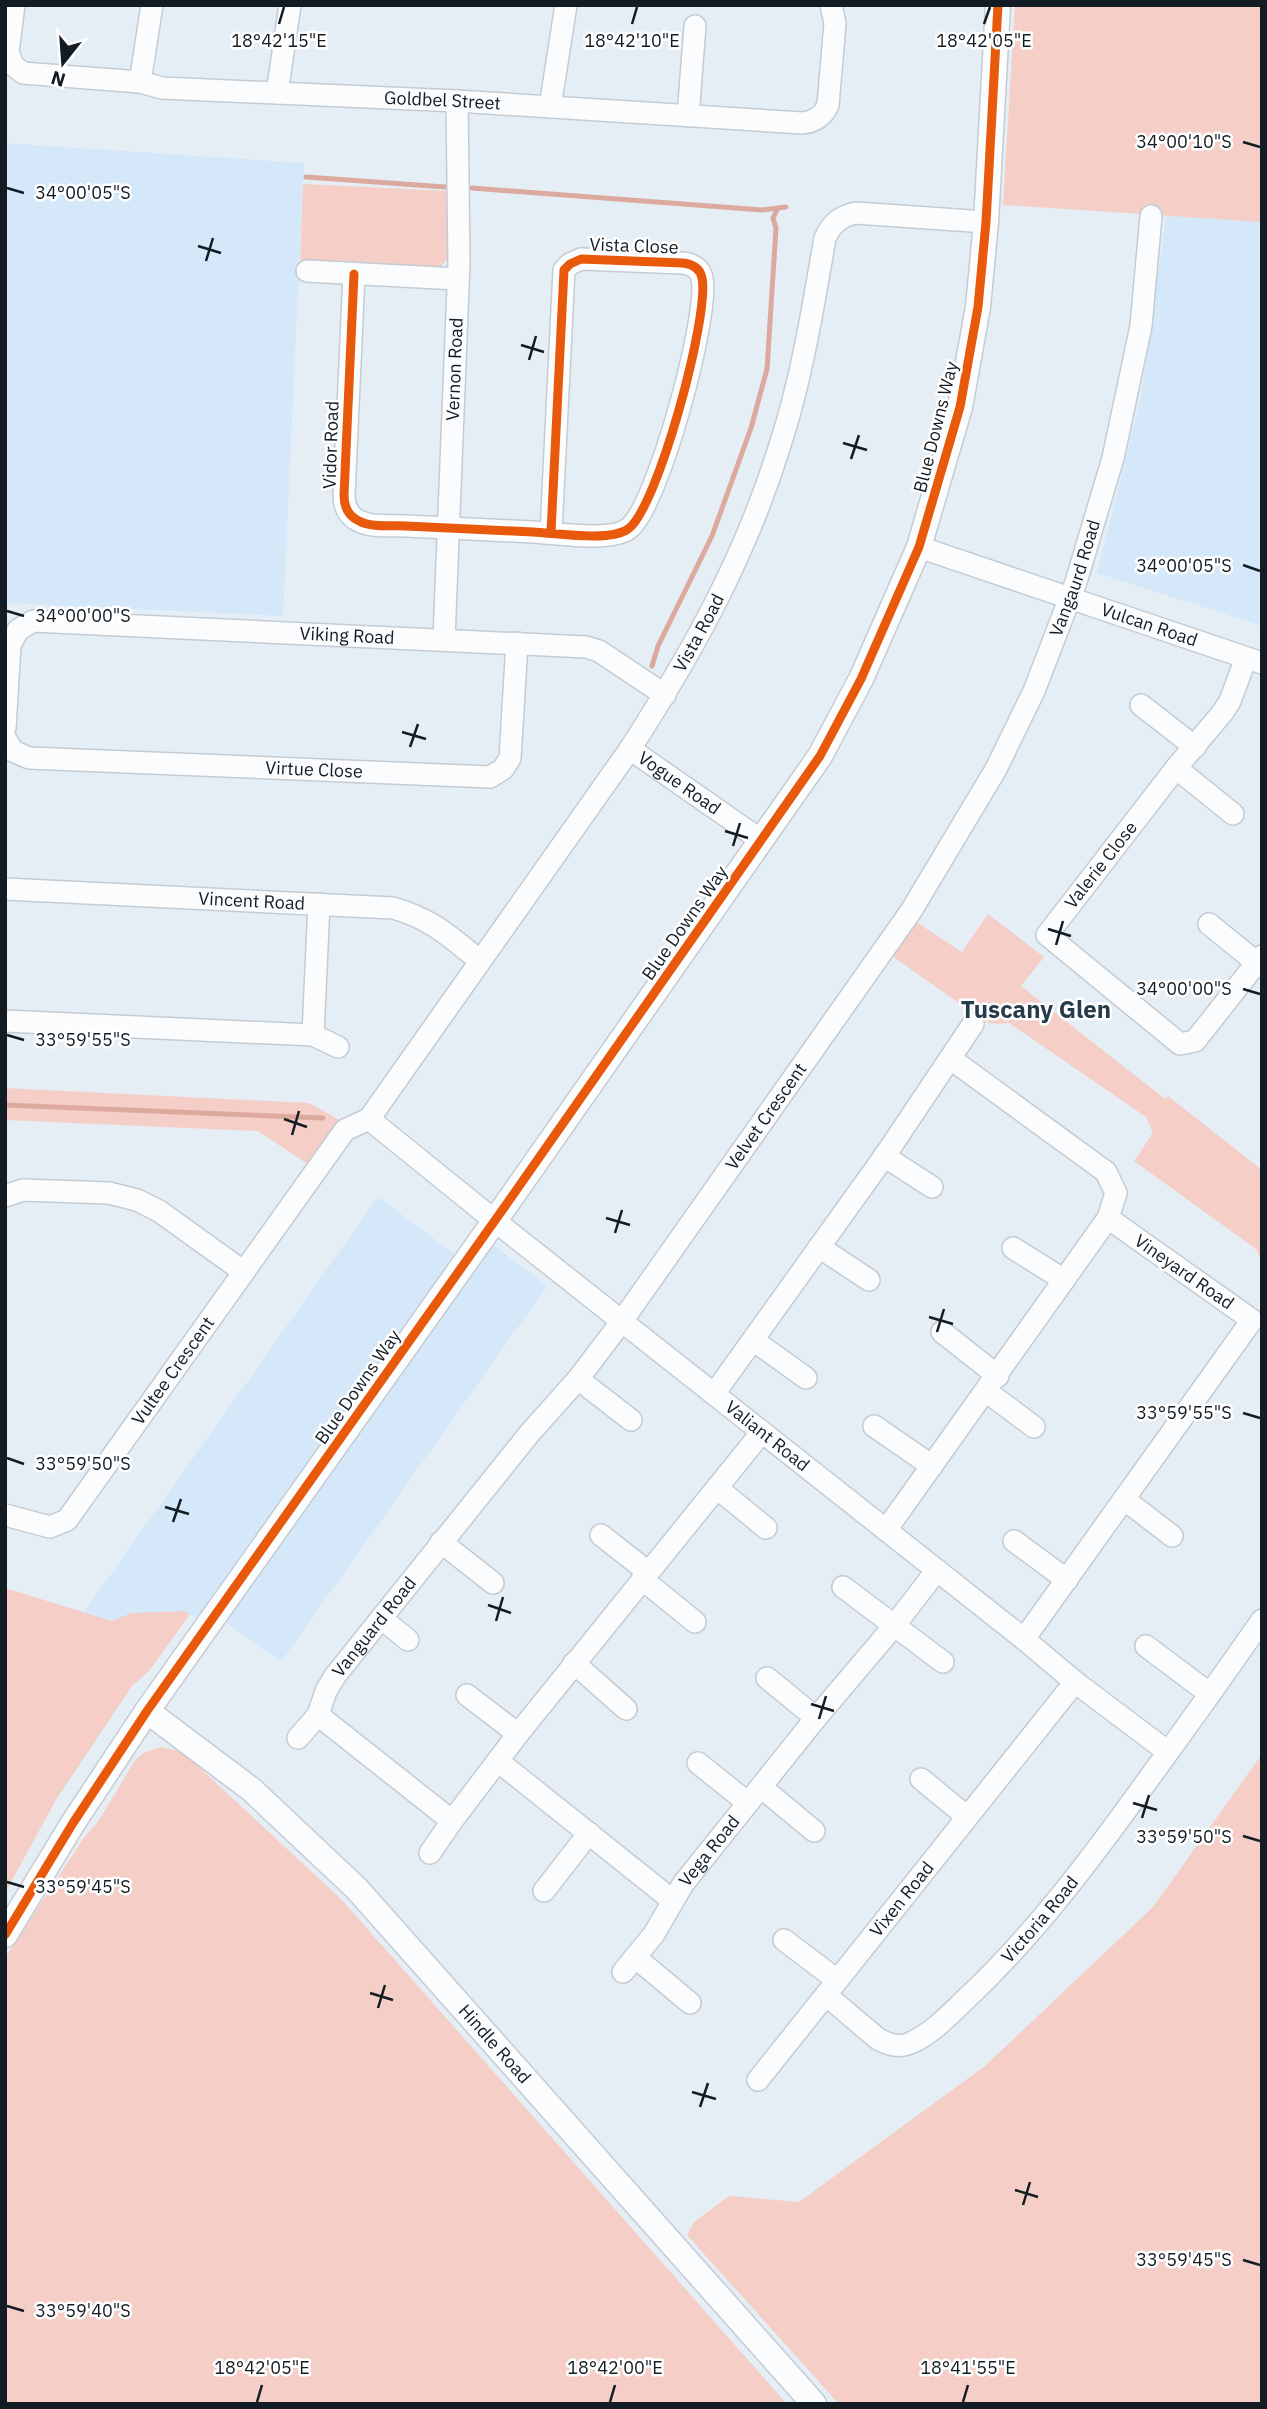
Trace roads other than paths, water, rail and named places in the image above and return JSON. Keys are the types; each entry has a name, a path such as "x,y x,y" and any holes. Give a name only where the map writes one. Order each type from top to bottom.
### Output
{"street":[{"name":"Goldbel Street","path":"14,5 9,59 18,70 30,75 140,82 162,88 550,107 802,123 820,116 830,98 835,23 831,5"},
{"path":"140,82 152,5"},
{"path":"277,93 290,5"},
{"path":"550,107 566,5"},
{"name":"Blue Downs Way","path":"5,1935 73,1823 147,1712 762,841 820,756 846,708 919,547 960,407 978,307 986,222 998,5"},
{"path":"688,116 695,26"},
{"name":"Vernon Road","path":"444,639 458,279 457,102"},
{"name":"Vista Road","path":"369,1119 630,749 698,640 723,590 768,483 797,386 825,238 829,229 842,217 856,214 986,222"},
{"name":"Vangaurd Road","path":"911,911 996,769 1034,691 1069,598 1110,470 1128,391 1141,326 1151,216"},
{"name":"Vista Close","path":"448,528 551,533 617,534 636,521 667,446 693,359 703,280 694,266 682,263 581,259 570,264 565,270 551,533"},
{"path":"307,271 458,279"},
{"name":"Vidor Road","path":"354,274 344,495 346,507 354,518 367,524 448,528"},
{"name":"Vulcan Road","path":"919,547 1254,660"},
{"name":"Viking Road","path":"5,728 10,645 18,630 33,621 592,648 665,695"},
{"name":"Virtue Close","path":"5,738 13,751 29,758 490,777 503,769 510,758 517,643"},
{"name":"Valerie Close","path":"1209,924 1260,962 1195,1041 1180,1044 1047,935 1230,701 1254,660"},
{"path":"1141,705 1195,747"},
{"name":"Vogue Road","path":"630,749 762,841"},
{"path":"1176,768 1233,814"},
{"name":"Vincent Road","path":"5,889 393,908 418,915 436,925 480,961"},
{"path":"313,1035 319,904"},
{"name":"Velvet Crescent","path":"622,1321 911,911"},
{"path":"5,1021 313,1035 338,1047"},
{"path":"714,1394 884,1156 973,1024"},
{"path":"886,1530 1108,1218 1116,1193 1106,1172 951,1059"},
{"name":"Valiant Road","path":"369,1119 1075,1682 1168,1752"},
{"name":"Vultee Crescent","path":"5,1515 50,1527 67,1520 345,1130 369,1119"},
{"path":"884,1156 932,1187"},
{"path":"5,1196 23,1190 109,1193 137,1200 159,1211 244,1272"},
{"name":"Vineyard Road","path":"1024,1639 1124,1499 1254,1335 1252,1320 1108,1218"},
{"path":"819,1247 869,1280"},
{"path":"1013,1248 1064,1280"},
{"name":"Vanguard Road","path":"298,1738 318,1715 331,1681 529,1434 578,1379 622,1321"},
{"path":"942,1332 1034,1427"},
{"path":"753,1340 806,1378"},
{"path":"578,1379 631,1420"},
{"path":"874,1426 932,1466"},
{"path":"430,1853 518,1734 762,1432"},
{"path":"717,1488 765,1528"},
{"path":"1124,1499 1172,1536"},
{"path":"601,1535 695,1622"},
{"path":"1014,1541 1066,1580"},
{"path":"441,1542 493,1583"},
{"name":"Vega Road","path":"690,2003 629,1964 662,1921 672,1900 754,1795 937,1570"},
{"path":"843,1587 943,1662"},
{"path":"381,1618 408,1640"},
{"name":"Victoria Road","path":"831,1988 887,2044 909,2044 926,2034 988,1979 1092,1859 1262,1620"},
{"path":"1146,1646 1210,1694"},
{"path":"574,1663 626,1709"},
{"path":"767,1678 816,1718"},
{"name":"Vixen Road","path":"758,2080 1075,1682"},
{"path":"467,1695 518,1734"},
{"name":"Hindle Road","path":"147,1712 252,1790 357,1889 814,2404"},
{"path":"318,1715 452,1821"},
{"name":"Vega Road","path":"498,1761 672,1900"},
{"name":"Vega Road","path":"698,1763 814,1831"},
{"path":"921,1779 966,1816"},
{"path":"544,1891 589,1833"},
{"path":"784,1940 831,1988"}],"waterway":[{"path":"306,177 445,187"},
{"path":"472,188 762,210 786,207"},
{"path":"652,666 658,646 712,536 751,428 767,369 776,228 773,218 778,208"},
{"path":"5,1105 323,1118"}],"district":[{"name":"Tuscany Glen","path":"1036,1010"}]}
